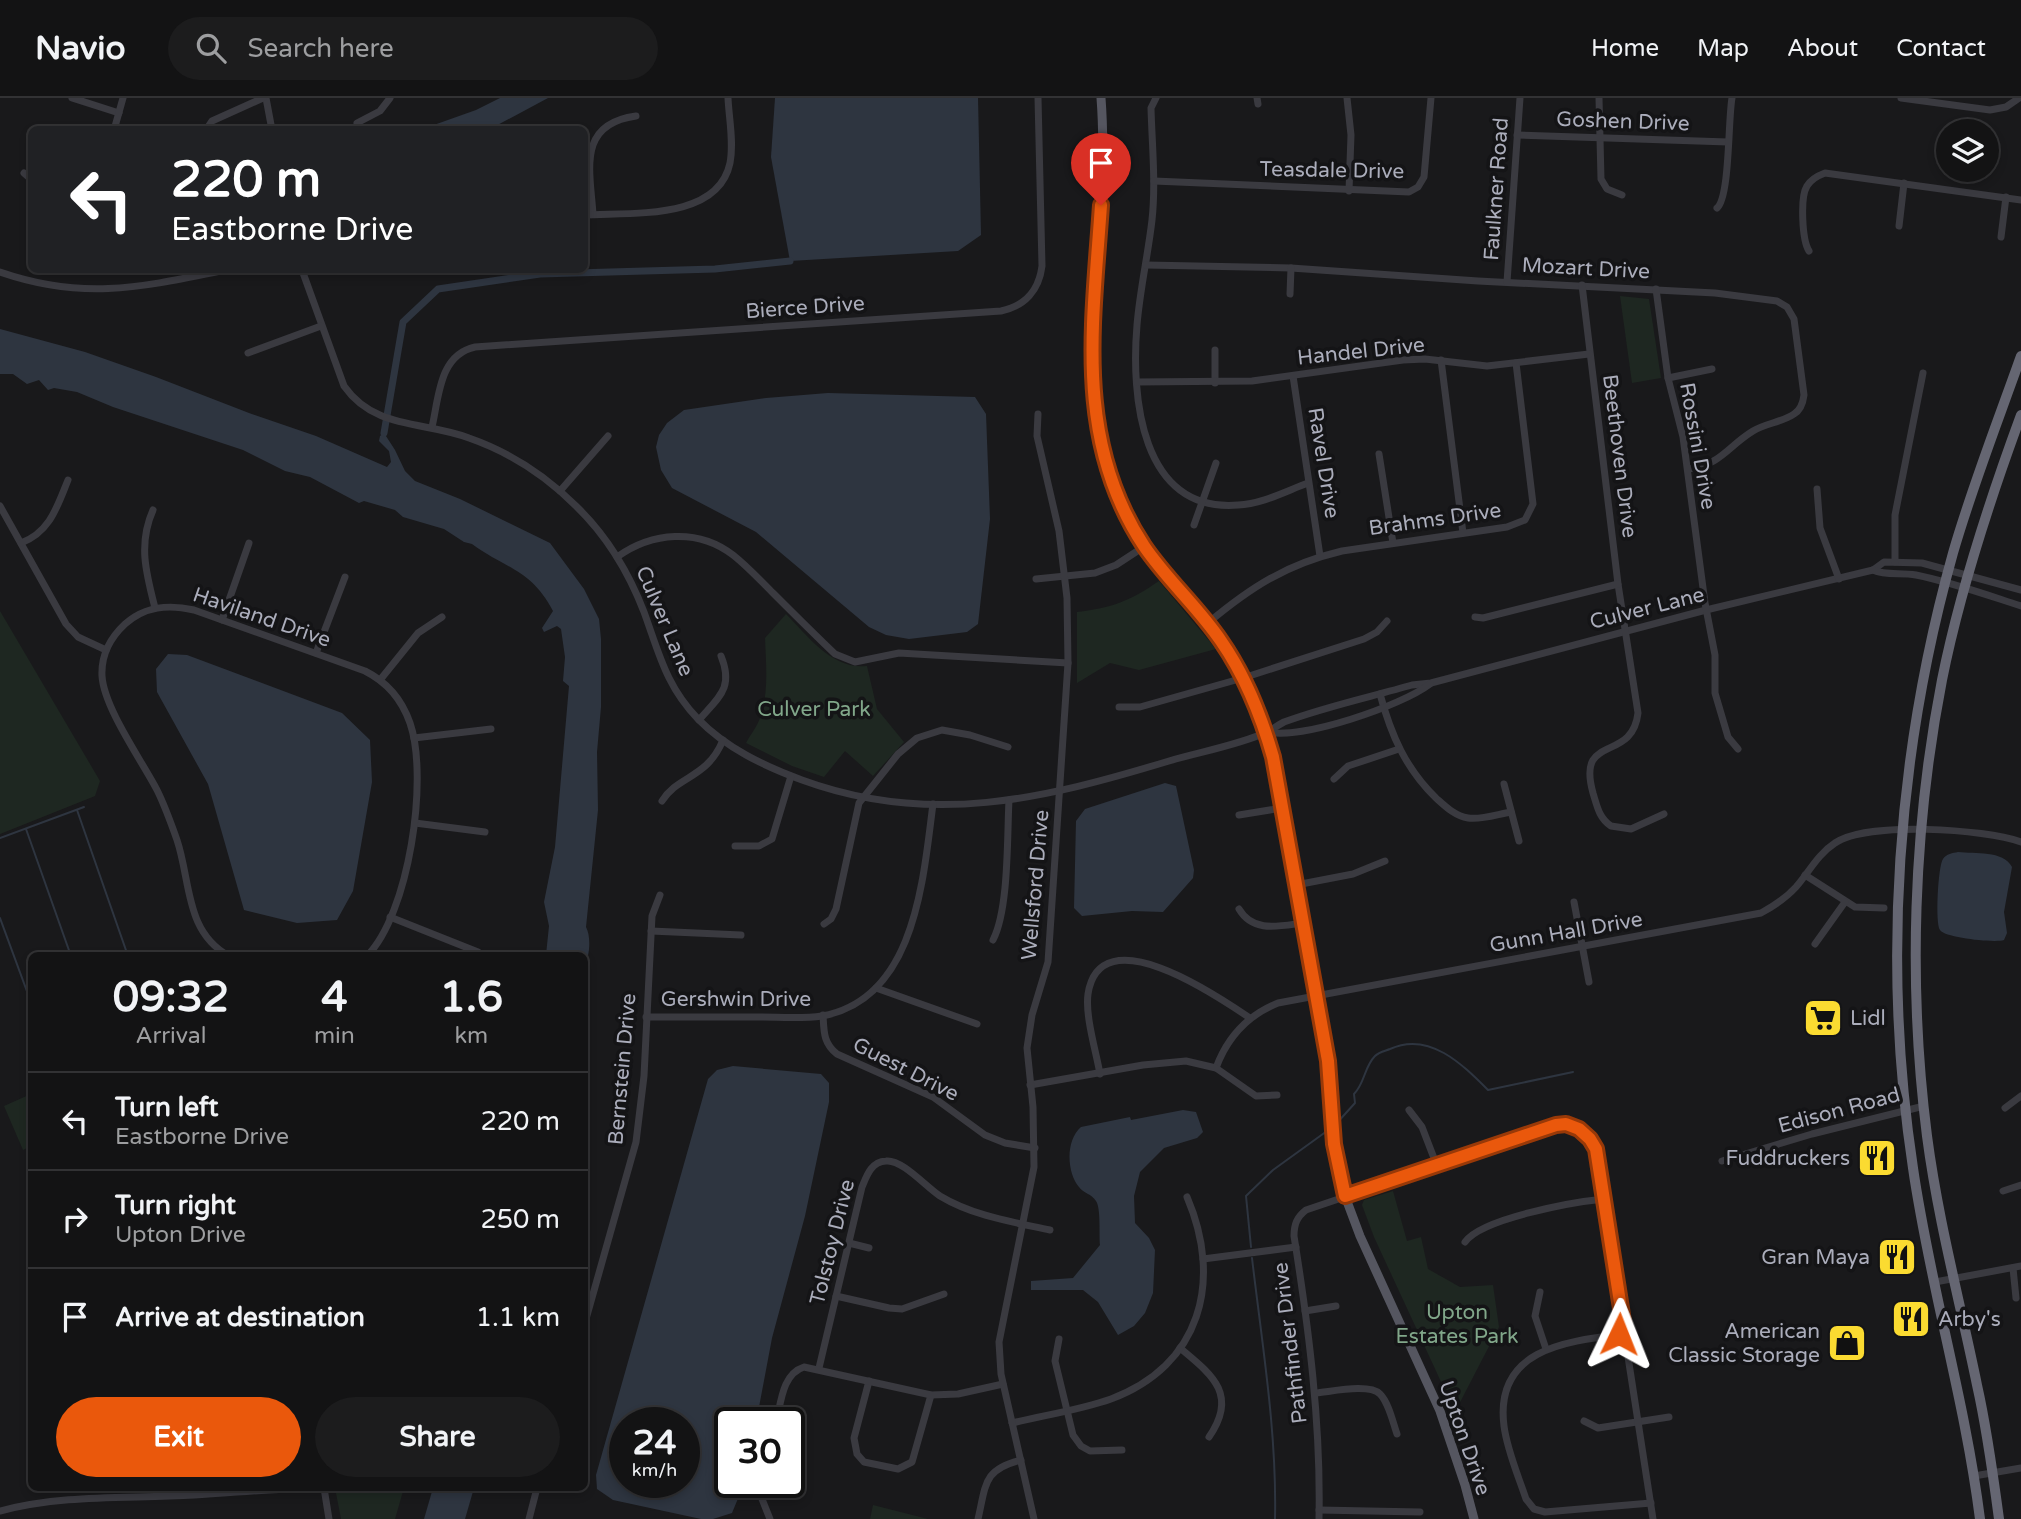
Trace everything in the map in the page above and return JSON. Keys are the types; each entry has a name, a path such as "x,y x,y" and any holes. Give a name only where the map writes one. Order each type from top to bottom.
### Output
{"highway":[{"path":"1980,1519 1955,1369 1913,1169 1898,1017 1897,958 1902,829 1918,703 1945,583 1962,522 2021,356"},
{"path":"2000,1519 1978,1388 1940,1214 1924,1107 1917,1013 1916,931 1923,829 1937,709 1964,589 1988,508 2021,415"}],"main road":[{"name":"Upton Drive","path":"1101,98 1102,178 1092,363 1094,407 1100,445 1123,507 1145,546 1208,623 1243,678 1266,732 1328,1061 1335,1150 1345,1196 1360,1236 1440,1411 1474,1519"}],"street":[{"path":"72,98 118,113"},
{"path":"115,126 122,98"},
{"path":"209,126 212,121 265,98 271,126"},
{"path":"357,123 380,111 390,98"},
{"path":"636,116 611,123 598,134 591,146 589,215 669,209 695,204 711,194 726,175 730,160 728,98"},
{"name":"Bierce Drive","path":"432,427 445,370 454,357 475,347 1001,312 1015,307 1034,290 1042,265 1038,98"},
{"path":"1156,98 1151,108 1154,181 1152,220 1137,322 1137,382 1142,419 1156,463 1179,489 1202,501 1224,506 1246,505 1308,483"},
{"path":"1347,98 1351,135 1349,191"},
{"name":"Teasdale Drive","path":"1154,181 1403,193 1418,187 1425,173 1431,98"},
{"name":"Faulkner Road","path":"1507,282 1520,98"},
{"path":"1599,98 1601,176 1603,184 1611,192 1622,195"},
{"path":"1717,208 1723,201 1732,98"},
{"path":"1901,98 1990,110 2006,107 2018,98"},
{"name":"Goshen Drive","path":"1517,135 1728,142"},
{"path":"24,173 28,176"},
{"path":"1810,251 1804,239 1804,197 1813,178 1831,173 2021,200"},
{"path":"1899,226 1904,183"},
{"path":"2001,237 2006,197"},
{"name":"Mozart Drive","path":"1146,265 1291,268 1715,293 1777,301 1787,307 1794,320 1804,395 1798,411 1788,418 1752,431 1712,463 1688,469"},
{"path":"1290,294 1291,268"},
{"path":"0,272 60,286 107,289 148,286 211,273"},
{"name":"Culver Lane","path":"303,273 344,386 357,402 382,418 432,427 504,453 560,491 593,524 617,557 636,592 662,667 678,696 699,720 723,740 759,762 791,776 863,797 964,805 1060,792 1266,732 1284,722 1412,685 1431,683 1706,610 1839,579 1873,570 1884,562 1922,564 2021,590"},
{"name":"Beethoven Drive","path":"1582,285 1618,584 1638,707 1637,720 1626,740 1602,750 1593,758 1589,768 1590,782 1599,813 1611,826 1624,829 1639,827 1664,814"},
{"name":"Rossini Drive","path":"1656,289 1668,378 1681,427 1688,469 1706,610 1715,655 1716,699 1728,737 1738,749"},
{"path":"248,353 321,326"},
{"path":"1215,350 1215,383"},
{"name":"Handel Drive","path":"1137,382 1215,383 1293,376 1403,360 1441,360 1476,366 1589,354"},
{"path":"1441,360 1463,533"},
{"name":"Brahms Drive","path":"1208,623 1263,581 1320,556 1520,524 1532,510 1516,363"},
{"path":"1668,378 1712,369"},
{"path":"1895,562 1895,515 1923,373"},
{"name":"Ravel Drive","path":"1293,376 1320,556"},
{"name":"Wellsford Drive","path":"1034,1519 999,1358 1001,1325 1031,1189 1035,1148 1027,1048 1032,1015 1048,962 1068,663 1067,598 1054,504 1037,436 1038,414"},
{"path":"560,491 608,436"},
{"path":"1378,454 1393,543"},
{"path":"1194,525 1216,463"},
{"path":"21,543 36,536 49,523 68,480"},
{"path":"1816,489 1820,528 1839,579"},
{"path":"0,506 73,633 87,643 106,650"},
{"path":"153,510 145,532 143,552 155,608 130,619 113,638 106,650 102,669 104,689 169,816 180,848 197,922 211,944 223,952"},
{"path":"617,557 646,541 668,536 694,537 714,544 735,556 835,654 848,661 861,662 899,653 1068,663"},
{"path":"222,620 249,543"},
{"path":"1036,579 1106,569 1145,546"},
{"name":"Culver Lane","path":"1873,570 1882,574 1915,575 2021,606"},
{"path":"316,653 345,577"},
{"path":"1475,617 1483,618 1618,584"},
{"name":"Haviland Drive","path":"155,608 183,608 365,671 380,680 401,703 414,738 415,823 402,885 381,937 370,952"},
{"path":"380,680 418,634 442,617"},
{"path":"1119,707 1140,707 1243,678 1364,639 1377,632 1387,621"},
{"path":"699,720 723,693 727,680 721,656"},
{"name":"Culver Lane","path":"1266,732 1288,734 1383,708 1416,694 1431,683"},
{"path":"1380,694 1399,750 1428,791 1454,813 1477,818 1511,812"},
{"path":"414,738 491,729"},
{"path":"824,924 834,915 857,810 863,797 898,754 912,741 925,734 951,731 1008,747"},
{"path":"662,801 668,792 704,769 716,755 723,740"},
{"path":"1334,779 1348,766 1399,750"},
{"path":"734,846 759,846 772,839 791,776"},
{"path":"1504,784 1519,841"},
{"path":"993,940 999,927 1003,901 1009,800"},
{"name":"Gershwin Drive","path":"646,1017 823,1016 846,1008 876,988 895,962 913,922 922,886 933,804"},
{"path":"1239,815 1282,808"},
{"path":"415,823 485,832"},
{"name":"Gunn Hall Drive","path":"1216,1068 1229,1042 1250,1018 1278,1003 1751,916 1780,902 1822,854 1840,839 1863,832 1923,829 2021,842"},
{"path":"1296,885 1353,874 1385,861"},
{"path":"1805,875 1855,907 1884,908"},
{"name":"Bernstein Drive","path":"588,1312 636,1142 643,1076 650,931 653,909 660,895"},
{"path":"1574,902 1588,982"},
{"path":"1815,944 1845,902"},
{"path":"1239,909 1247,920 1258,926 1303,923"},
{"path":"390,916 478,952"},
{"path":"650,931 741,935"},
{"path":"1100,1074 1088,996 1096,975 1113,962 1125,960 1165,970 1250,1018"},
{"path":"876,988 977,1024"},
{"name":"Guest Drive","path":"823,1016 824,1038 837,1054 933,1097 985,1135 1005,1143 1035,1148"},
{"path":"1030,1085 1143,1065 1186,1061 1216,1068 1251,1094 1262,1097 1277,1096"},
{"path":"2005,1108 2021,1096"},
{"name":"Edison Road","path":"1722,1161 1924,1107"},
{"path":"1409,1110 1422,1127 1437,1166"},
{"path":"1345,1196 1556,1125 1566,1124 1585,1133 1594,1145 1604,1199 1653,1519"},
{"name":"Tolstoy Drive","path":"819,1368 867,1174 875,1165 886,1161 902,1165 941,1196 963,1207 1023,1224"},
{"path":"2003,1191 2021,1185"},
{"name":"Pathfinder Drive","path":"1319,1519 1320,1466 1315,1393 1294,1227 1301,1213 1345,1196"},
{"path":"1012,1423 1110,1399 1130,1390 1162,1367 1180,1348 1194,1324 1202,1299 1203,1259 1199,1229 1187,1197"},
{"path":"1465,1242 1478,1230 1536,1211 1604,1199"},
{"path":"1023,1224 1050,1230"},
{"path":"849,1243 869,1248"},
{"path":"1203,1259 1296,1247"},
{"path":"1935,1282 2017,1267 2016,1298"},
{"path":"1540,1292 1535,1316 1546,1349"},
{"path":"836,1296 902,1309 944,1294"},
{"path":"1305,1311 1336,1306"},
{"path":"1625,1334 1571,1341 1546,1349 1530,1358 1516,1373 1507,1391 1504,1404 1505,1435 1529,1504 1534,1509 1545,1512 1651,1503"},
{"path":"1059,1339 1055,1361 1073,1435 1081,1446 1090,1451 1122,1450"},
{"path":"1180,1348 1210,1373 1219,1386 1221,1408 1216,1426 1209,1437"},
{"path":"781,1407 791,1374 804,1367 819,1368 931,1395 958,1394 1003,1384"},
{"path":"869,1381 854,1445 861,1459 871,1464 898,1469 912,1462 931,1395"},
{"path":"1315,1393 1362,1388 1376,1391 1383,1398 1397,1434"},
{"path":"1584,1421 1598,1428 1670,1417"},
{"path":"978,1519 990,1475 999,1466 1021,1460"},
{"path":"1974,1476 2021,1468"},
{"path":"0,1511 89,1497 267,1491"},
{"path":"324,1491 329,1519"},
{"path":"529,1519 536,1491"},
{"path":"762,1498 770,1519"},
{"path":"1319,1510 1420,1512"}],"green space":[{"path":"1620,296 1649,299 1661,378 1632,383"},
{"path":"1159,581 1216,649 1139,670 1110,663 1077,683 1077,612 1120,602"},
{"path":"0,611 100,781 95,796 0,834"},
{"name":"Culver Park","path":"786,614 832,657 854,666 867,666 877,709 904,742 873,776 845,751 824,777 792,766 746,743 759,721 765,699 765,638"},
{"path":"28,1095 28,1148 23,1150 4,1106"},
{"name":"Upton Estates Park","path":"1393,1191 1407,1241 1421,1237 1428,1269 1460,1287 1493,1285 1499,1327 1455,1412 1374,1237 1362,1205 1364,1200"},
{"path":"336,1491 403,1491 395,1519 341,1519"},
{"path":"873,1505 928,1519 870,1519"}],"shaded area":[{"path":"500,98 548,98 496,126 431,126"},
{"path":"775,98 978,98 981,235 958,251 790,261 771,157"},
{"path":"0,329 85,352 156,377 316,436 387,467 391,462 389,451 379,441 384,433 405,471 415,481 460,499 550,543 584,589 599,619 601,639 598,810 586,927 589,935 588,956 588,952 546,952 549,926 544,902 555,847 569,686 563,681 565,657 561,629 557,626 544,632 542,628 553,611 536,586 517,571 444,529 403,517 395,510 364,501 359,503 310,477 285,471 243,450 113,407 77,392 54,388 48,390 39,380 27,384 13,374 0,374"},
{"path":"828,393 975,397 986,414 990,519 978,624 967,632 909,639 886,635 869,627 756,532 672,488 661,470 656,447 659,435 667,423 684,410 766,398"},
{"path":"168,654 187,655 342,713 370,740 372,782 353,891 337,920 297,923 244,910 208,784 157,692 156,669"},
{"path":"1165,783 1176,786 1194,870 1193,878 1163,912 1132,911 1082,916 1074,908 1076,821 1085,809"},
{"path":"1958,852 1995,855 2012,867 2004,912 2007,933 2004,940 1970,939 1940,930 1937,906 1941,864 1946,856"},
{"path":"733,1066 821,1074 829,1083 829,1102 805,1216 772,1338 759,1407 714,1407 714,1498 738,1498 732,1513 713,1519 701,1519 610,1498 700,1498 700,1407 615,1407 708,1079 717,1070"},
{"path":"1183,1110 1196,1112 1203,1132 1197,1138 1164,1148 1140,1172 1134,1196 1135,1223 1149,1238 1155,1250 1153,1293 1145,1313 1134,1326 1118,1335 1098,1302 1083,1290 1031,1290 1031,1281 1073,1278 1100,1245 1098,1204 1079,1187 1070,1166 1072,1140 1081,1127"},
{"path":"609,1429 609,1497 597,1489 596,1475"},
{"path":"432,1491 473,1491 465,1519 424,1519"}],"waterway":[{"path":"588,273 715,269 790,261"},
{"path":"384,433 403,322 438,289 540,274 575,273"},
{"path":"0,838 84,807"},
{"path":"77,810 127,952"},
{"path":"26,829 70,952"},
{"path":"0,918 28,994"},
{"path":"1336,1124 1355,1103 1354,1094 1375,1056 1404,1045 1418,1044 1444,1053 1488,1090 1573,1072"},
{"path":"1251,1247 1246,1196 1273,1170 1327,1131"},
{"path":"1252,1258 1274,1454 1275,1519"}],"place":[{"name":"Lidl","path":"1823,1018"},
{"name":"Fuddruckers","path":"1877,1158"},
{"name":"Gran Maya","path":"1897,1257"},
{"name":"Arby's","path":"1911,1319"},
{"name":"American Classic Storage","path":"1847,1343"}],"route":[{"path":"1101,205 1092,363 1094,407 1100,445 1114,487 1133,528 1160,568 1221,640 1243,678 1262,720 1273,757 1328,1061 1334,1144 1345,1196 1556,1125 1566,1124 1579,1129 1596,1149 1625,1334 1619,1334"}]}
